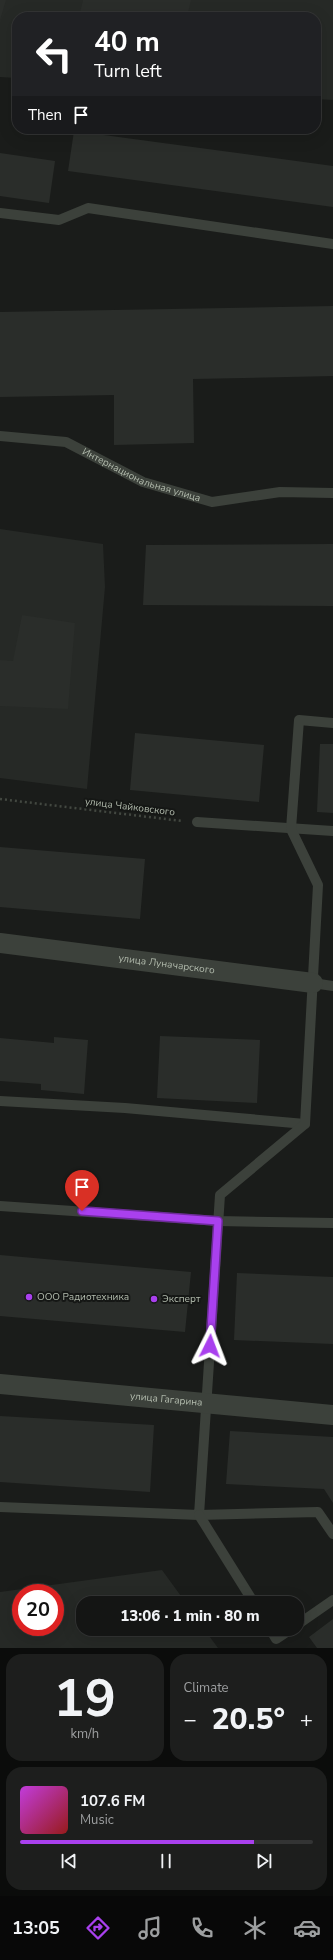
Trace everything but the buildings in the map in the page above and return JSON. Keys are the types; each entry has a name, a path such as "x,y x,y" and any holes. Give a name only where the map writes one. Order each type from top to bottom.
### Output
{"street":[{"name":"улица Луначарского","path":"0,943 313,983"},
{"name":"улица Гагарина","path":"0,1384 333,1415"}],"lane":[{"path":"0,213 59,220 88,208 333,244"},
{"name":"Интернациональная улица","path":"0,436 66,442 143,482 212,502 280,492 333,493"},
{"path":"250,1596 198,1515 220,1195 305,1124 318,885 291,829 299,720 333,723"},
{"path":"197,822 333,831"},
{"name":"улица Луначарского","path":"313,983 333,986"},
{"path":"0,1101 125,1108 305,1124"},
{"path":"0,1206 218,1221 333,1223"},
{"path":"0,1507 198,1515 318,1512 333,1534"},
{"path":"304,1620 333,1600"}],"path":[{"name":"улица Чайковского","path":"0,799 197,822"}],"shaded area":[{"path":"0,0 333,0 333,100 321,99 321,12 12,12 12,78 0,77"},
{"path":"0,529 103,544 105,587 87,789 0,778"},
{"path":"162,1570 181,1596 76,1596 76,1636 209,1636 218,1648 0,1648 0,1592 12,1590 12,1636 64,1636 64,1584 59,1584"}],"place":[{"name":"ООО Радиотехника","path":"29,1297"},
{"name":"Эксперт","path":"154,1299"}],"route":[{"path":"82,1211 218,1221 210,1346"}]}
